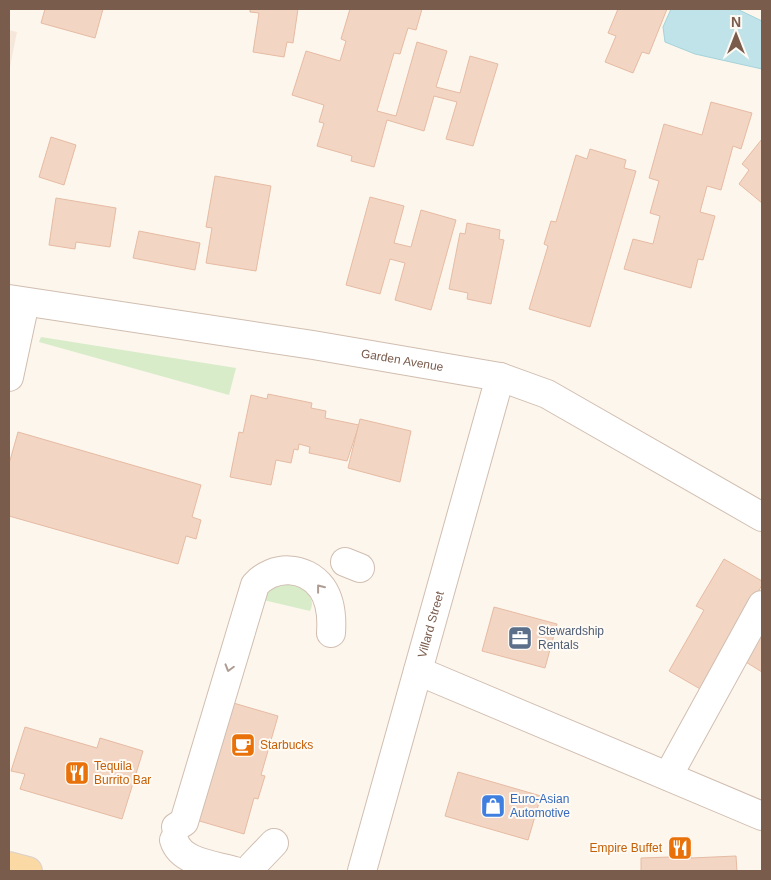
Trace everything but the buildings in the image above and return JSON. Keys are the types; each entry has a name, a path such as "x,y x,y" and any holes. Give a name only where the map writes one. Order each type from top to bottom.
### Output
{"main road":[{"path":"9,866 28,871"}],"street":[{"name":"Garden Avenue","path":"17,301 313,345 500,377 547,394 762,517"},
{"path":"9,377 17,301"},
{"name":"Villard Street","path":"362,871 500,377"},
{"path":"274,843 249,870 184,856 176,848 175,834 184,822 255,585 264,576 282,570 302,573 313,579 327,597 331,614 331,633"},
{"path":"668,776 710,695 762,605"},
{"path":"418,671 762,816"}],"shaded area":[{"path":"9,30 17,32 9,72"}],"green space":[{"path":"41,337 236,368 229,395 39,342"},
{"path":"291,580 310,597 312,606 310,611 259,599 263,591"}],"water":[{"path":"671,9 737,9 762,21 762,69 695,54 665,42 663,27"}],"place":[{"name":"Stewardship Rentals","path":"520,638"},
{"name":"Starbucks","path":"243,745"},
{"name":"Tequila Burrito Bar","path":"77,773"},
{"name":"Euro-Asian Automotive","path":"493,806"},
{"name":"Empire Buffet","path":"680,848"}]}
